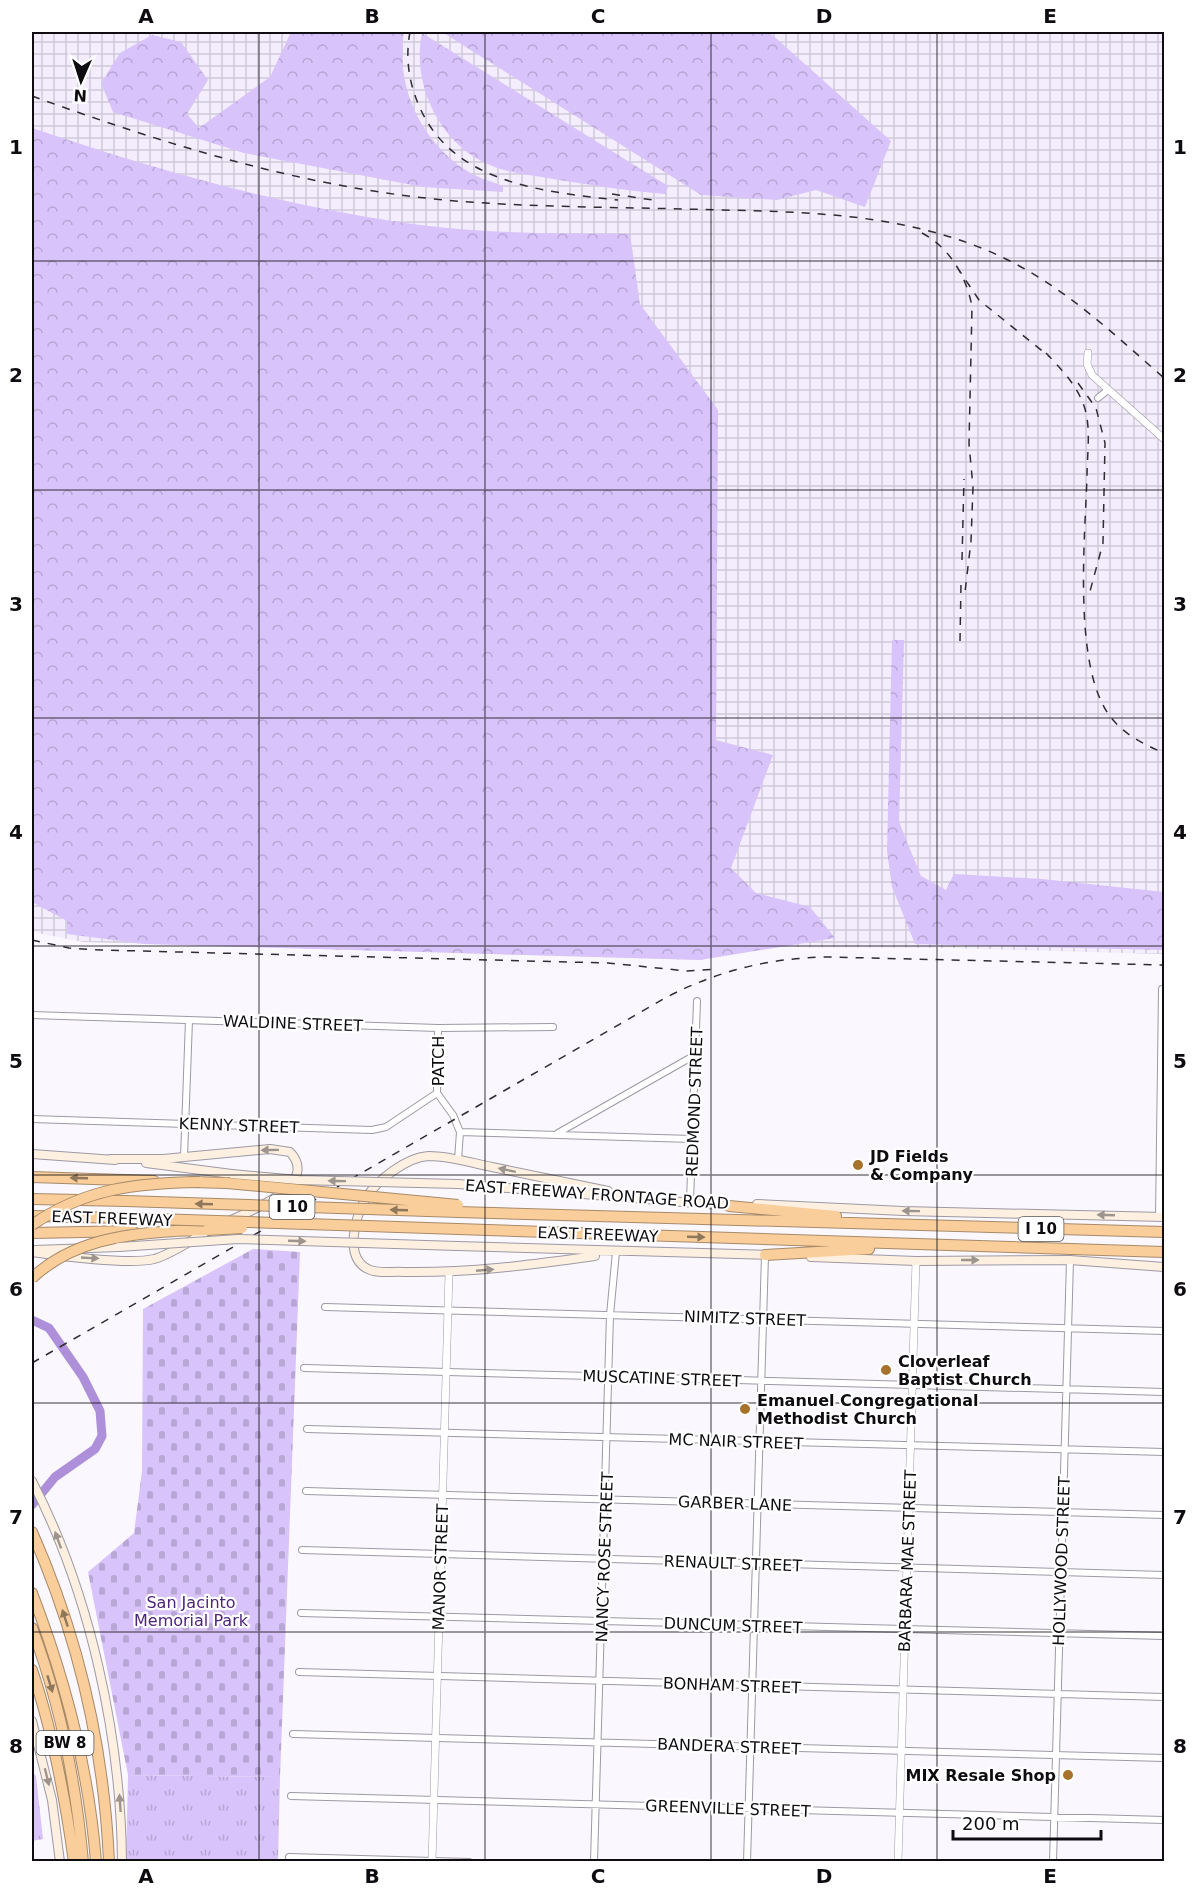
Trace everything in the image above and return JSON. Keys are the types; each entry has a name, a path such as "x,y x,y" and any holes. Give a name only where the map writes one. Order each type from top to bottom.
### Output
{"highway":[{"path":"32,1177 251,1185 458,1208"},
{"path":"32,1225 66,1204 97,1192 150,1184 201,1182"},
{"name":"EAST FREEWAY","path":"32,1198 458,1208 580,1214 1164,1232"},
{"path":"729,1206 917,1225"},
{"name":"EAST FREEWAY","path":"32,1216 1164,1252"},
{"path":"32,1233 175,1231 323,1225"},
{"path":"32,1278 53,1262 87,1245 121,1236 175,1231"},
{"path":"765,1255 921,1245"},
{"path":"32,1532 61,1604 91,1715 104,1792 109,1862"},
{"name":"BW 8","path":"32,1596 59,1671 76,1735 90,1808 96,1862"},
{"name":"BW 8","path":"32,1628 62,1729 83,1862"},
{"path":"32,1670 61,1781 74,1862"}],"main road":[{"path":"32,1251 87,1258 153,1259 280,1194 294,1183 298,1174 296,1158 290,1152 280,1150 184,1157 111,1159"},
{"name":"EAST FREEWAY FRONTAGE ROAD","path":"32,1154 111,1159 298,1180 458,1184 729,1206 753,1204 903,1211 1162,1217"},
{"path":"616,1252 449,1273 368,1269 360,1263 353,1243 366,1199 390,1174 419,1158 429,1156 650,1200"},
{"path":"32,1251 238,1239 916,1261 1070,1260 1164,1267"},
{"name":"BW 8","path":"32,1481 52,1524 78,1595 107,1705 115,1751 122,1862"},
{"name":"BW 8","path":"32,1721 52,1800 60,1862"}],"street":[{"path":"1088,353 1088,370 1164,439"},
{"path":"1098,398 1108,390"},
{"path":"1162,989 1162,1217"},
{"name":"REDMOND STREET","path":"690,1202 697,1001"},
{"name":"WALDINE STREET","path":"32,1016 438,1028 553,1027"},
{"path":"184,1157 189,1020"},
{"name":"PATCH","path":"438,1028 437,1093 455,1119 460,1132"},
{"path":"556,1133 695,1054"},
{"name":"KENNY STREET","path":"32,1119 372,1130 393,1123 437,1093"},
{"path":"458,1160 460,1132 556,1133 692,1139"},
{"name":"NANCY ROSE STREET","path":"594,1862 610,1315 616,1252"},
{"path":"747,1862 765,1255"},
{"name":"HOLLYWOOD STREET","path":"1053,1862 1070,1260"},
{"name":"BARBARA MAE STREET","path":"898,1862 916,1261"},
{"name":"MANOR STREET","path":"432,1861 449,1273"},
{"name":"NIMITZ STREET","path":"325,1307 1164,1330"},
{"name":"MUSCATINE STREET","path":"304,1368 1164,1392"},
{"name":"MC NAIR STREET","path":"307,1429 1164,1452"},
{"name":"GARBER LANE","path":"306,1491 908,1508 1063,1510 1164,1515"},
{"name":"RENAULT STREET","path":"302,1550 1164,1575"},
{"name":"DUNCUM STREET","path":"301,1613 1164,1636"},
{"name":"BONHAM STREET","path":"299,1672 903,1690 1058,1692 1164,1697"},
{"name":"BANDERA STREET","path":"293,1734 1164,1758"},
{"name":"GREENVILLE STREET","path":"291,1796 899,1813 1054,1815 1164,1820"},
{"path":"289,1857 469,1862"}],"shaded area":[{"path":"32,32 1164,32 1164,954 947,948 769,947 700,960 83,942 32,932"}],"green space":[{"path":"291,32 404,32 403,72 407,91 423,126 448,157 473,174 503,186 503,192 423,187 244,153 113,112 101,83 120,53 152,35 181,42 208,80 187,114 199,128 270,77"},
{"path":"442,32 769,32 891,141 865,207 816,190 777,200 701,195"},
{"path":"422,33 668,186 666,194 610,188 513,172 490,165 472,156 444,128 425,92 421,72"},
{"path":"32,128 127,159 223,186 370,217 472,230 630,234 640,304 718,410 716,740 773,755 731,868 756,893 810,907 835,938 700,960 144,944 67,934 67,921 32,902"},
{"path":"892,640 904,640 899,822 921,876 946,890 954,874 1042,879 1164,892 1164,950 915,944 892,887 887,851"},
{"name":"San Jacinto Memorial Park","path":"253,1249 300,1252 280,1777 128,1775 88,1572 134,1533 142,1471 143,1309"},
{"path":"32,1772 36,1776 43,1839 32,1841"},
{"path":"128,1775 280,1777 278,1861 126,1862"}],"waterway":[{"path":"32,1320 49,1328 83,1377 100,1411 102,1436 95,1449 55,1477 32,1505"}],"railway":[{"path":"410,32 408,61 416,99 435,133 455,153 478,168 504,180 561,193 618,200"},
{"path":"32,96 133,131 234,161 285,174 390,194 513,205 795,212 906,225 977,246 1033,274 1092,316 1164,378"},
{"path":"612,194 653,200"},
{"path":"922,233 940,246 955,264 966,285 972,307 969,444 973,487 971,541 965,592"},
{"path":"957,267 979,300 1051,358"},
{"path":"1046,353 1074,386 1087,417 1084,600 1090,665 1098,693 1109,715 1121,728 1141,742 1164,753"},
{"path":"1078,383 1096,408 1105,443 1103,543 1089,595"},
{"path":"962,560 964,479"},
{"path":"960,641 961,584"},
{"path":"32,940 69,948 101,950 608,963 687,971 718,969"},
{"path":"32,1363 665,998 704,980 764,963 827,957 1164,965"}],"place":[{"name":"JD Fields & Company","path":"858,1165"},
{"name":"Cloverleaf Baptist Church","path":"886,1370"},
{"name":"Emanuel Congregational Methodist Church","path":"745,1409"},
{"name":"MIX Resale Shop","path":"1068,1775"}]}
